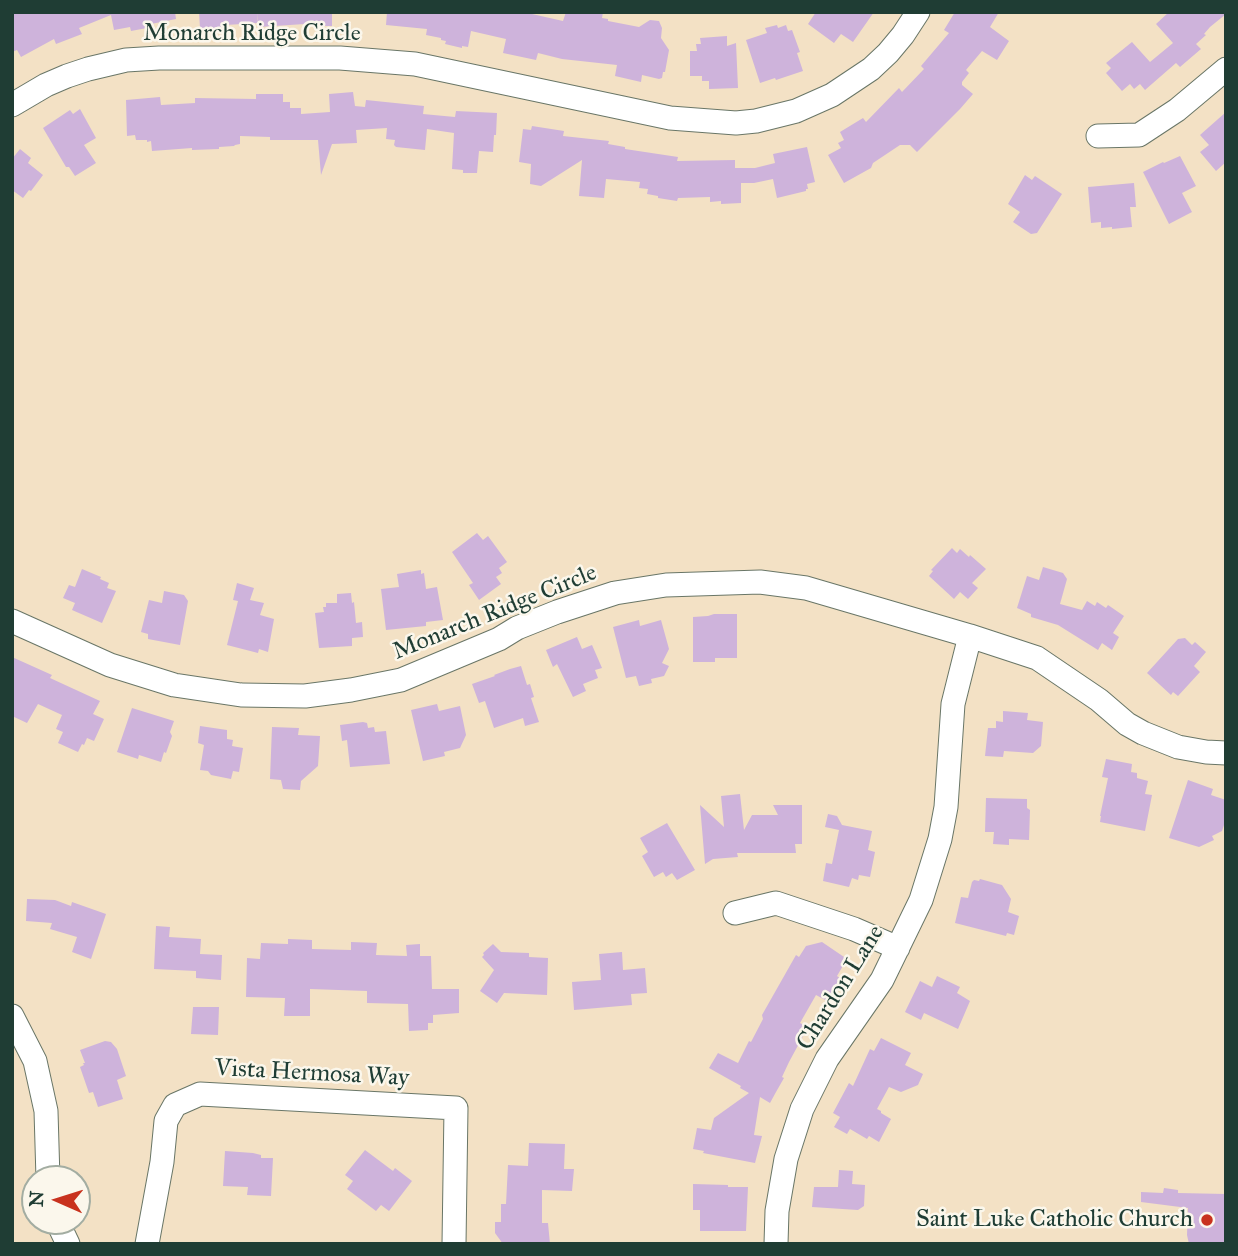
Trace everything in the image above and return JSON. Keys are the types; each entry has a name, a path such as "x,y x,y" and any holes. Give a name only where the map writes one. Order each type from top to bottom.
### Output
{"street":[{"name":"Monarch Ridge Circle","path":"12,105 67,76 126,60 340,58 415,64 670,118 736,123 756,121 796,111 832,95 871,69 903,35 918,12"},
{"path":"1098,136 1139,135 1177,110 1226,69"},
{"name":"Monarch Ridge Circle","path":"12,621 110,665 174,685 241,695 337,693 401,680 499,639 517,628 615,593 666,585 760,582 806,589 1037,658 1143,733 1178,747 1226,753"},
{"name":"Chardon Lane","path":"776,1244 777,1212 783,1172 802,1109 827,1059 882,980 921,900 940,839 946,807 953,704 970,636"},
{"path":"734,913 776,903 853,929 898,948"},
{"path":"12,1016 35,1061 46,1111 48,1165"},
{"name":"Vista Hermosa Way","path":"147,1244 162,1162 166,1121 175,1105 200,1094 456,1108 454,1244"}],"building":[{"path":"12,12 175,12 176,19 131,31 130,27 114,30 111,15 79,28 82,34 56,44 54,39 21,57 17,50 12,52"},
{"path":"199,12 257,12 258,23 226,25 226,28 200,28"},
{"path":"257,12 332,12 332,26 305,24 259,27"},
{"path":"387,12 530,12 563,21 566,12 603,12 602,18 608,21 639,27 650,20 659,21 662,28 661,38 669,50 662,78 642,75 641,82 615,76 617,65 562,59 538,53 536,60 503,53 506,39 471,31 468,47 445,44 446,41 441,38 426,35 427,29 386,25"},
{"path":"816,12 874,12 853,42 841,34 834,43 808,24"},
{"path":"955,12 999,12 990,27 1009,41 997,60 982,51 966,70 969,73 962,82 973,94 917,152 910,145 900,145 873,163 871,168 844,183 828,155 841,148 838,143 844,140 840,132 863,118 866,122 899,88 902,92 924,69 921,66 949,33 944,30"},
{"path":"1169,12 1226,14 1210,27 1196,44 1201,49 1180,67 1176,63 1145,90 1140,84 1134,89 1130,84 1122,91 1106,73 1111,68 1106,63 1132,42 1150,62 1173,43 1156,24"},
{"path":"777,25 778,28 786,25 788,31 792,30 803,71 760,83 746,40 767,33 765,28"},
{"path":"727,36 727,46 736,43 738,88 709,89 709,81 702,81 702,76 690,76 690,51 697,51 696,44 701,44 700,38"},
{"path":"353,92 355,106 365,107 366,100 424,106 423,114 455,117 456,111 497,113 493,152 479,151 477,173 463,173 463,170 452,169 454,133 427,129 425,150 396,147 395,140 386,139 387,128 356,130 357,143 332,144 321,175 318,140 270,140 270,137 240,136 240,144 219,149 152,151 151,141 136,140 135,135 127,136 126,100 160,97 161,105 195,103 195,98 256,99 256,94 283,94 283,102 290,102 290,108 301,108 301,114 330,112 329,94"},
{"path":"80,109 96,138 84,145 96,163 75,176 69,167 66,167 43,128 70,110 73,114"},
{"path":"1226,112 1226,162 1216,171 1200,152 1209,145 1200,135"},
{"path":"532,126 564,131 563,136 609,141 608,144 625,149 678,157 677,161 735,160 735,168 755,168 775,163 773,154 807,147 815,182 807,184 806,191 777,198 773,179 741,183 741,203 710,202 710,197 678,198 677,201 658,198 647,194 648,189 639,188 640,182 606,179 604,198 579,196 582,160 541,186 530,184 531,164 519,162 523,129 531,130"},
{"path":"20,149 31,158 28,163 43,175 23,198 12,190 12,159"},
{"path":"1180,156 1196,186 1182,193 1192,212 1169,224 1143,172"},
{"path":"1025,175 1032,180 1035,176 1062,194 1037,233 1031,234 1013,222 1020,212 1008,204"},
{"path":"1134,183 1136,207 1130,207 1132,227 1101,228 1101,222 1091,223 1088,187"},
{"path":"477,533 483,540 488,536 507,562 499,568 502,573 496,577 501,584 479,600 469,585 473,583 452,552"},
{"path":"952,548 957,553 960,549 969,557 970,555 986,569 972,583 978,588 968,599 960,592 954,599 929,576 933,571 931,570"},
{"path":"1043,567 1063,573 1067,579 1060,604 1082,610 1087,601 1095,606 1097,602 1106,608 1108,605 1124,616 1113,633 1119,637 1112,650 1102,643 1098,650 1058,625 1031,617 1031,614 1017,608 1027,576 1039,580"},
{"path":"82,569 101,577 100,579 109,583 107,588 116,591 102,623 72,610 75,603 63,598 69,585 75,587"},
{"path":"421,570 421,574 424,573 426,589 437,587 443,620 426,622 426,626 386,630 381,589 399,587 397,574"},
{"path":"237,583 254,588 250,600 264,603 260,615 274,619 268,652 259,649 258,653 227,645 238,601 233,600"},
{"path":"164,591 184,595 188,601 180,645 148,639 148,634 141,632 149,600 162,603"},
{"path":"351,593 356,623 362,622 363,637 352,638 352,646 319,648 315,613 324,612 326,603 337,603 337,594"},
{"path":"737,614 737,658 693,662 693,617"},
{"path":"639,620 640,626 661,620 669,649 662,663 669,666 664,676 639,686 636,676 626,678 613,627"},
{"path":"577,637 582,649 592,645 602,668 595,670 598,678 583,684 586,691 573,697 557,664 553,667 546,650"},
{"path":"1185,638 1192,645 1195,642 1206,652 1194,666 1200,672 1178,696 1173,692 1171,695 1147,673 1178,639"},
{"path":"12,657 100,701 93,714 104,719 94,741 87,738 78,752 58,743 63,732 56,729 62,715 38,704 27,723 12,716"},
{"path":"521,666 527,685 530,684 534,697 531,698 539,722 525,726 523,718 494,728 485,701 479,703 472,684"},
{"path":"437,704 439,711 460,706 466,735 460,748 444,752 445,756 423,761 411,710"},
{"path":"132,708 174,721 170,732 172,736 161,762 139,755 138,759 117,752"},
{"path":"1003,711 1028,713 1027,720 1043,722 1041,746 1033,753 1004,751 1003,757 985,756 988,728 996,728 996,721 1003,722"},
{"path":"367,723 368,728 374,727 375,732 386,731 390,764 350,767 347,740 342,741 340,725"},
{"path":"200,726 227,730 227,739 233,740 232,746 243,748 239,772 233,771 231,779 200,770 204,745 198,743"},
{"path":"272,727 299,728 298,735 320,736 318,766 301,781 300,790 283,789 281,780 270,779"},
{"path":"1106,759 1132,764 1131,772 1137,773 1137,778 1148,781 1145,794 1152,795 1145,831 1100,822 1108,778 1102,777"},
{"path":"1188,780 1213,789 1211,795 1226,800 1226,819 1222,831 1212,836 1214,840 1199,847 1169,838"},
{"path":"740,794 744,830 752,815 778,815 773,805 802,805 802,844 795,844 796,853 737,853 738,857 713,859 705,864 700,805 724,827 721,796"},
{"path":"986,798 1027,799 1027,808 1030,810 1029,840 1009,839 1009,845 993,844 994,832 985,832"},
{"path":"828,814 837,816 842,825 872,831 868,850 875,852 870,877 859,875 858,880 852,878 849,887 823,881 826,863 832,864 839,830 825,827"},
{"path":"667,823 695,870 677,880 672,873 666,877 663,872 654,877 642,856 648,852 640,838"},
{"path":"980,879 1002,885 1011,899 1008,912 1019,916 1014,935 1007,933 1006,936 955,923 961,897 968,898 972,882"},
{"path":"27,899 55,900 71,906 72,902 106,914 91,959 72,952 77,937 50,929 52,923 26,921"},
{"path":"156,926 170,927 169,937 201,939 200,954 222,955 221,980 196,978 196,971 154,969"},
{"path":"288,939 312,940 312,949 351,950 351,942 377,943 376,955 407,956 406,945 420,944 420,956 431,956 432,989 459,989 459,1013 433,1015 433,1023 428,1023 428,1030 409,1031 408,1004 367,1003 367,991 310,989 310,1016 284,1016 285,998 246,997 247,958 260,959 261,943 288,944"},
{"path":"822,942 847,959 837,976 842,980 829,1002 816,995 800,1023 808,1027 789,1062 782,1077 784,1078 770,1103 760,1097 754,1135 762,1136 755,1163 693,1149 697,1128 711,1130 714,1118 749,1093 709,1068 718,1053 738,1063 796,955 799,957 806,946"},
{"path":"493,944 501,952 529,953 529,957 548,958 547,995 504,993 497,1003 480,991 494,970 482,957"},
{"path":"622,952 623,970 645,968 647,993 631,994 632,1005 574,1010 572,982 601,980 599,954"},
{"path":"937,976 960,987 957,993 970,1001 958,1029 924,1013 921,1020 905,1012 920,981 932,987"},
{"path":"193,1007 219,1007 218,1035 191,1034"},
{"path":"881,1038 911,1053 905,1065 923,1074 918,1085 901,1092 889,1087 877,1109 891,1119 879,1142 869,1136 867,1139 850,1129 847,1134 834,1127 840,1117 833,1113 849,1083 853,1086 870,1049 874,1051"},
{"path":"105,1041 111,1042 117,1049 126,1076 117,1080 123,1099 98,1107 93,1092 89,1093 80,1067 85,1063 80,1050"},
{"path":"529,1143 565,1144 564,1169 574,1169 572,1191 542,1190 542,1223 548,1223 550,1244 503,1244 495,1233 495,1222 501,1222 501,1204 506,1204 508,1165 528,1166"},
{"path":"365,1150 393,1171 395,1168 412,1181 389,1211 381,1205 376,1211 347,1189 353,1181 345,1175"},
{"path":"225,1151 273,1158 271,1196 247,1195 248,1187 223,1186"},
{"path":"839,1170 853,1171 852,1184 865,1185 864,1206 858,1210 812,1207 814,1187 838,1187"},
{"path":"693,1184 748,1187 746,1231 700,1231 700,1210 693,1210"},
{"name":"Saint Luke Catholic Church","path":"1164,1188 1178,1190 1178,1193 1226,1194 1226,1244 1189,1244 1188,1208 1141,1202 1141,1192 1163,1193"}],"place":[{"name":"Saint Luke Catholic Church","path":"1207,1220"}]}
